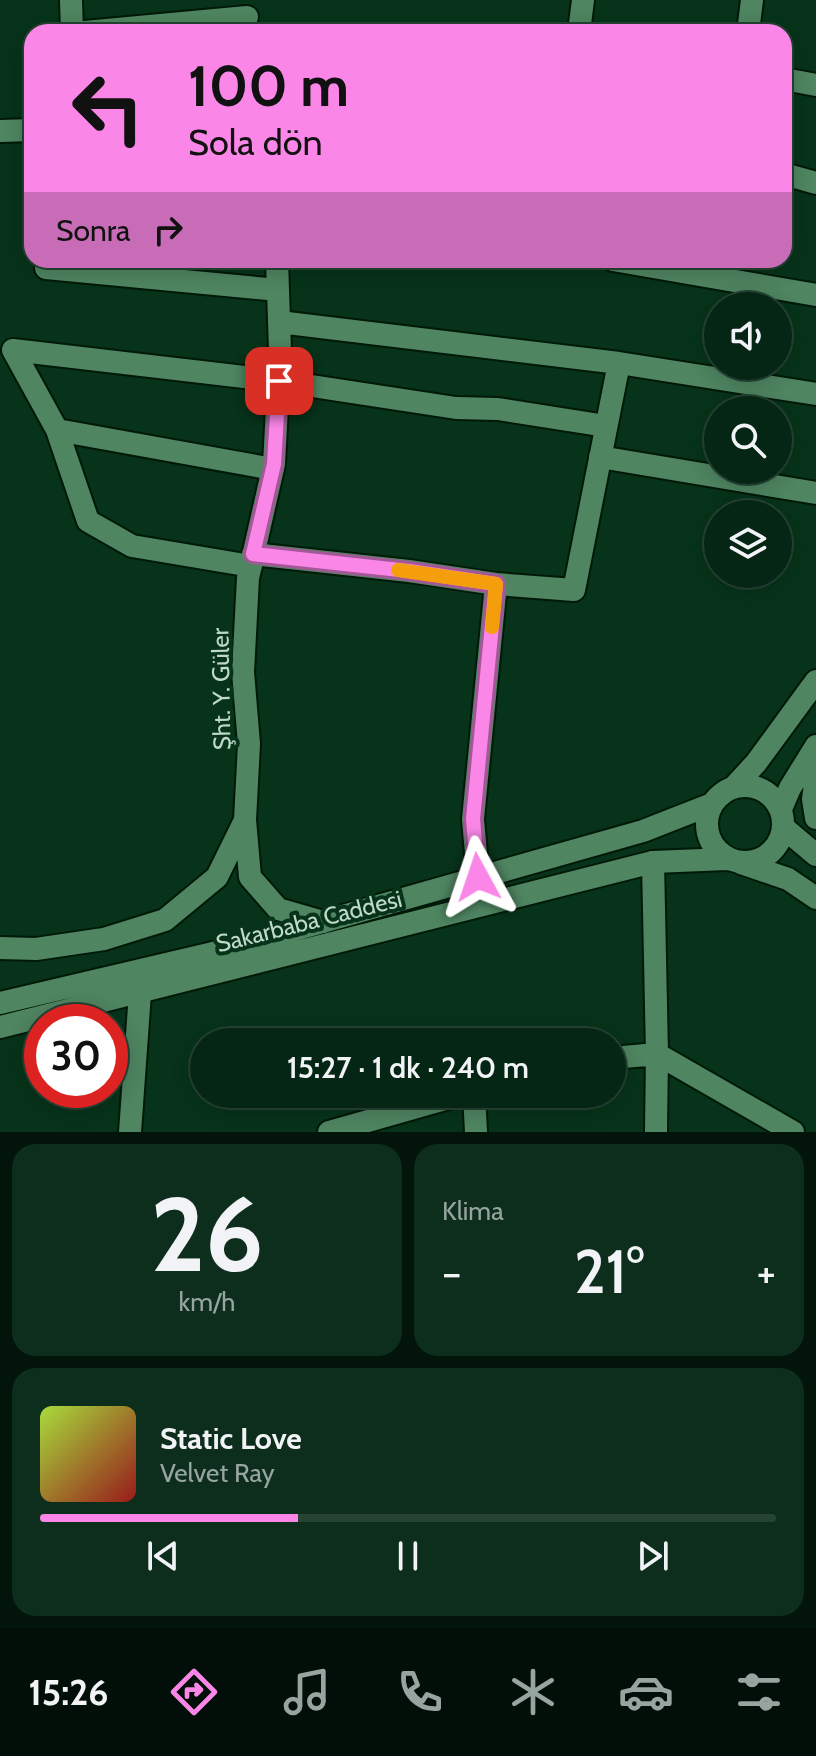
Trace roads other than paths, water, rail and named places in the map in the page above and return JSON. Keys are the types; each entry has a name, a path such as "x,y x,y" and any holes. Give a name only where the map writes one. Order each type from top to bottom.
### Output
{"street":[{"path":"71,0 72,24"},
{"path":"580,24 583,0"},
{"path":"749,24 752,0"},
{"path":"166,24 247,16"},
{"path":"792,80 816,85"},
{"path":"0,131 24,130"},
{"path":"792,176 816,183"},
{"path":"46,268 278,290"},
{"name":"Şht. Y. Güler","path":"0,948 36,949 104,939 165,920 217,877 245,820 249,744 243,672 248,578 273,469 279,381 277,268"},
{"path":"659,268 816,295"},
{"path":"279,322 619,363 816,394"},
{"path":"606,426 498,409 456,408 279,381 13,350 57,430 88,521 132,546 252,560 409,571 496,584 574,590 619,363"},
{"path":"57,430 273,469"},
{"path":"600,457 816,493"},
{"path":"478,877 473,819 496,584"},
{"path":"733,788 756,763 816,681"},
{"path":"816,746 790,788 782,819 781,840 774,851 752,862 733,861 717,851 707,828 712,804 721,794 733,788 756,787 775,800 782,819 816,855"},
{"path":"816,778 813,799 816,818"},
{"name":"Sakarbaba Caddesi","path":"0,1003 209,954 643,831 712,804"},
{"path":"245,820 250,877 278,909 323,922"},
{"name":"Sakarbaba Caddesi","path":"0,1027 653,862 733,861 788,879 816,898"},
{"path":"653,862 656,1132"},
{"path":"130,1132 140,993"},
{"path":"626,1057 657,1054 793,1132"},
{"path":"329,1132 414,1108"},
{"path":"475,1108 476,1132"}]}
